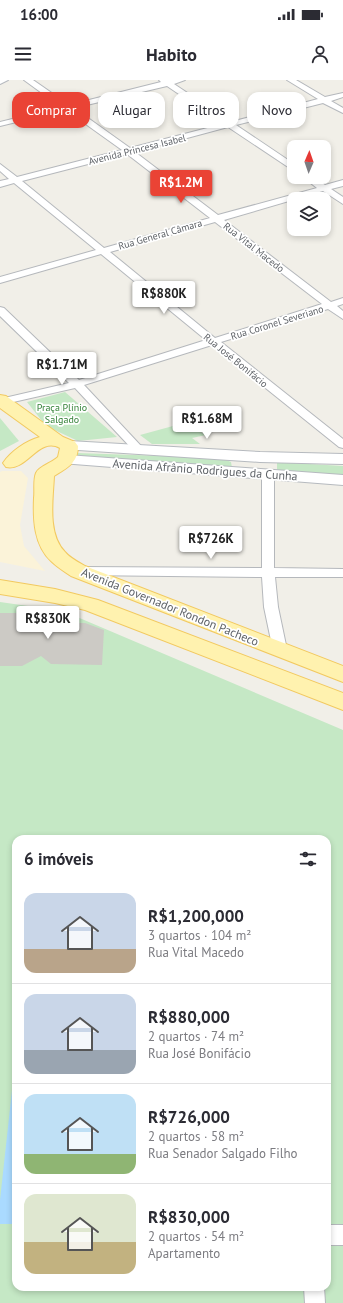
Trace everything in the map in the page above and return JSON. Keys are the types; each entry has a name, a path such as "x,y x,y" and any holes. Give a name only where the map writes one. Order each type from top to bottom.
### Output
{"main road":[{"path":"1,401 64,449"},
{"path":"6,465 36,443 64,449"},
{"path":"6,465 33,465 39,468 44,474 64,449"},
{"name":"Avenida Governador Rondon Pacheco","path":"44,474 43,523 48,541 56,556 78,571 343,674"},
{"path":"0,573 74,590 126,610 143,624"},
{"name":"Avenida Governador Rondon Pacheco","path":"7,588 55,596 91,605 343,702"}],"street":[{"name":"Rua Vital Macedo","path":"28,80 46,92"},
{"path":"90,102 165,82 181,80"},
{"path":"291,80 343,111"},
{"path":"165,82 180,92"},
{"name":"Avenida Princesa Isabel","path":"239,123 343,95"},
{"path":"0,124 12,121"},
{"name":"Rua Vital Macedo","path":"90,123 217,218 343,316"},
{"name":"Avenida Princesa Isabel","path":"0,184 218,128"},
{"path":"234,128 287,163"},
{"name":"Rua José Bonifácio","path":"0,166 213,342 343,445"},
{"name":"Rua General Câmara","path":"0,280 343,183"},
{"path":"318,184 343,201"},
{"name":"Rua Coronel Severiano","path":"1,401 77,384 343,301"},
{"path":"0,310 77,384 138,449"},
{"name":"Avenida Afrânio Rodrigues da Cunha","path":"64,449 138,449 265,457 343,459"},
{"name":"Avenida Afrânio Rodrigues da Cunha","path":"64,449 263,475 343,480"},
{"path":"325,458 343,451"},
{"path":"265,457 263,475 272,626 280,650"},
{"path":"78,571 268,574 343,573"},
{"path":"331,1235 343,1235"},
{"path":"314,1291 315,1303"}],"green space":[{"name":"Praça Plínio Salgado","path":"65,392 117,437 78,441 46,426 27,402"},
{"path":"0,418 19,441 0,451"},
{"path":"184,423 206,435 192,438 200,444 152,444 140,435"},
{"path":"77,453 222,458 231,462 232,468 73,458"},
{"path":"277,462 343,466 343,477 277,474"},
{"path":"0,602 63,611 343,730 343,1303 0,1303"}],"sand":[{"path":"21,471 28,478 20,525 24,546 45,571 0,562 0,472"}],"water":[{"path":"12,1090 12,1224 0,1224 0,1200"}],"building":[{"path":"0,613 65,613 64,623 85,623 104,630 102,665 51,664 41,656 22,666 0,666"}]}
